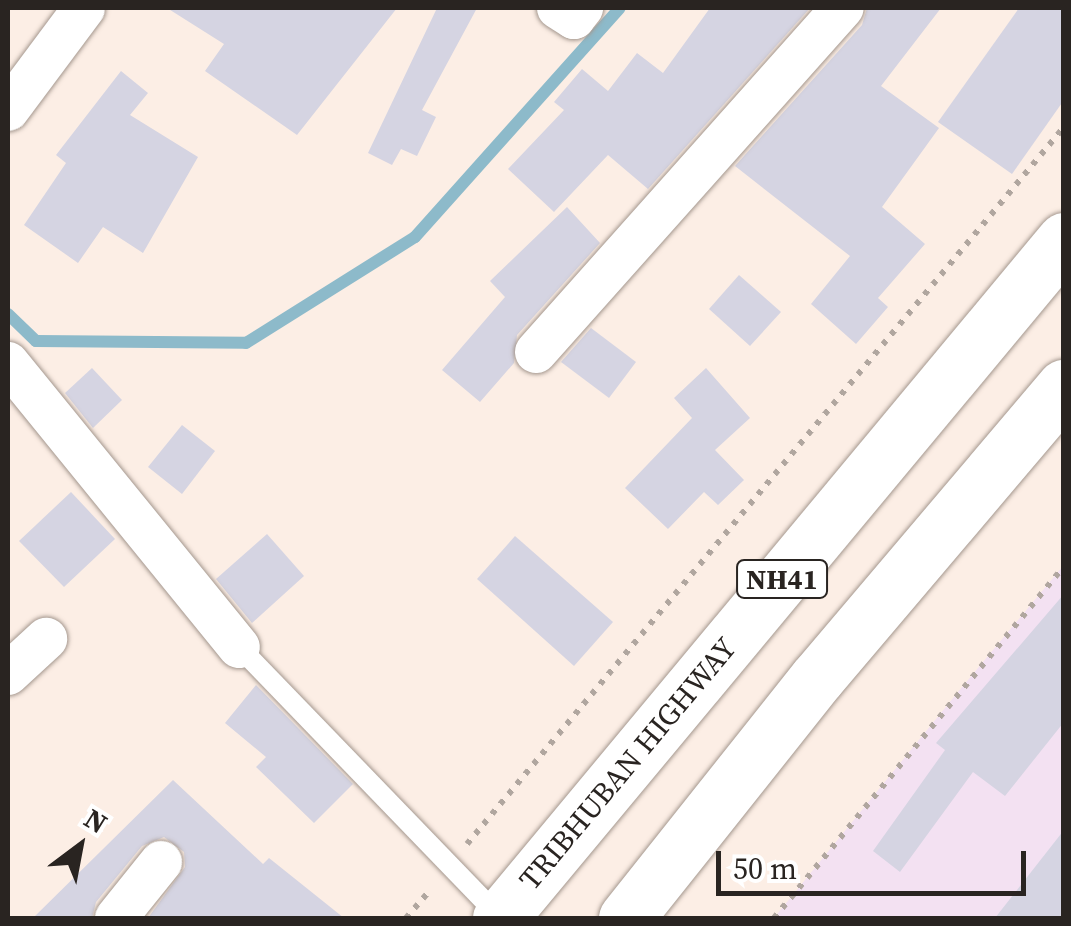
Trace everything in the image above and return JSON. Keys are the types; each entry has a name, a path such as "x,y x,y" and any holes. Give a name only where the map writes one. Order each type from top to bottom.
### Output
{"highway":[{"name":"TRIBHUBAN HIGHWAY","path":"500,918 1064,240"},
{"name":"NH41","path":"626,918 817,678 1064,387"}],"street":[{"path":"8,110 84,8"},
{"path":"558,8 574,18 582,8"},
{"path":"536,352 844,8"},
{"path":"8,363 239,647"},
{"path":"8,674 46,639"},
{"path":"116,918 161,862"}],"lane":[{"path":"239,647 500,918"}],"path":[{"path":"406,918 1064,127"},
{"path":"774,918 1064,566"}],"shaded area":[{"path":"1063,566 1063,918 774,918 958,692"}],"building":[{"path":"167,8 397,8 297,135 205,71 224,44"},
{"path":"437,8 477,8 422,110 436,117 417,156 401,149 392,165 368,153"},
{"path":"710,8 810,8 648,189 608,155 554,212 508,169 564,110 554,102 582,69 608,91 637,53 663,73"},
{"path":"867,8 941,8 881,86 939,128 882,207 925,244 878,298 888,307 856,344 811,304 850,256 735,166 862,25"},
{"path":"1019,8 1064,8 1064,100 1012,174 938,122"},
{"path":"121,71 148,93 130,115 198,157 143,253 103,227 78,263 24,225 66,163 56,155"},
{"path":"567,207 600,243 517,335 514,363 480,402 442,370 505,297 490,281"},
{"path":"739,275 781,312 750,346 709,309"},
{"path":"591,328 636,362 609,398 561,362"},
{"path":"92,368 122,400 93,428 65,393"},
{"path":"706,368 750,418 715,450 744,480 718,505 704,492 668,529 625,488 692,418 674,398"},
{"path":"182,425 215,451 182,494 148,467"},
{"path":"71,492 115,539 64,587 19,541"},
{"path":"267,534 304,576 252,623 216,579"},
{"path":"515,536 613,622 574,666 477,579"},
{"path":"1064,594 1064,722 1005,796 973,772 900,872 873,851 945,750 936,743"},
{"path":"256,685 353,784 314,823 256,767 266,757 225,723"},
{"path":"173,780 263,864 269,858 344,918 148,918 185,867 184,852 164,837 142,846 96,902 92,918 33,918"},
{"path":"1064,830 1064,918 995,918"}],"waterway":[{"path":"8,314 36,341 246,343 415,237 620,8"}]}
